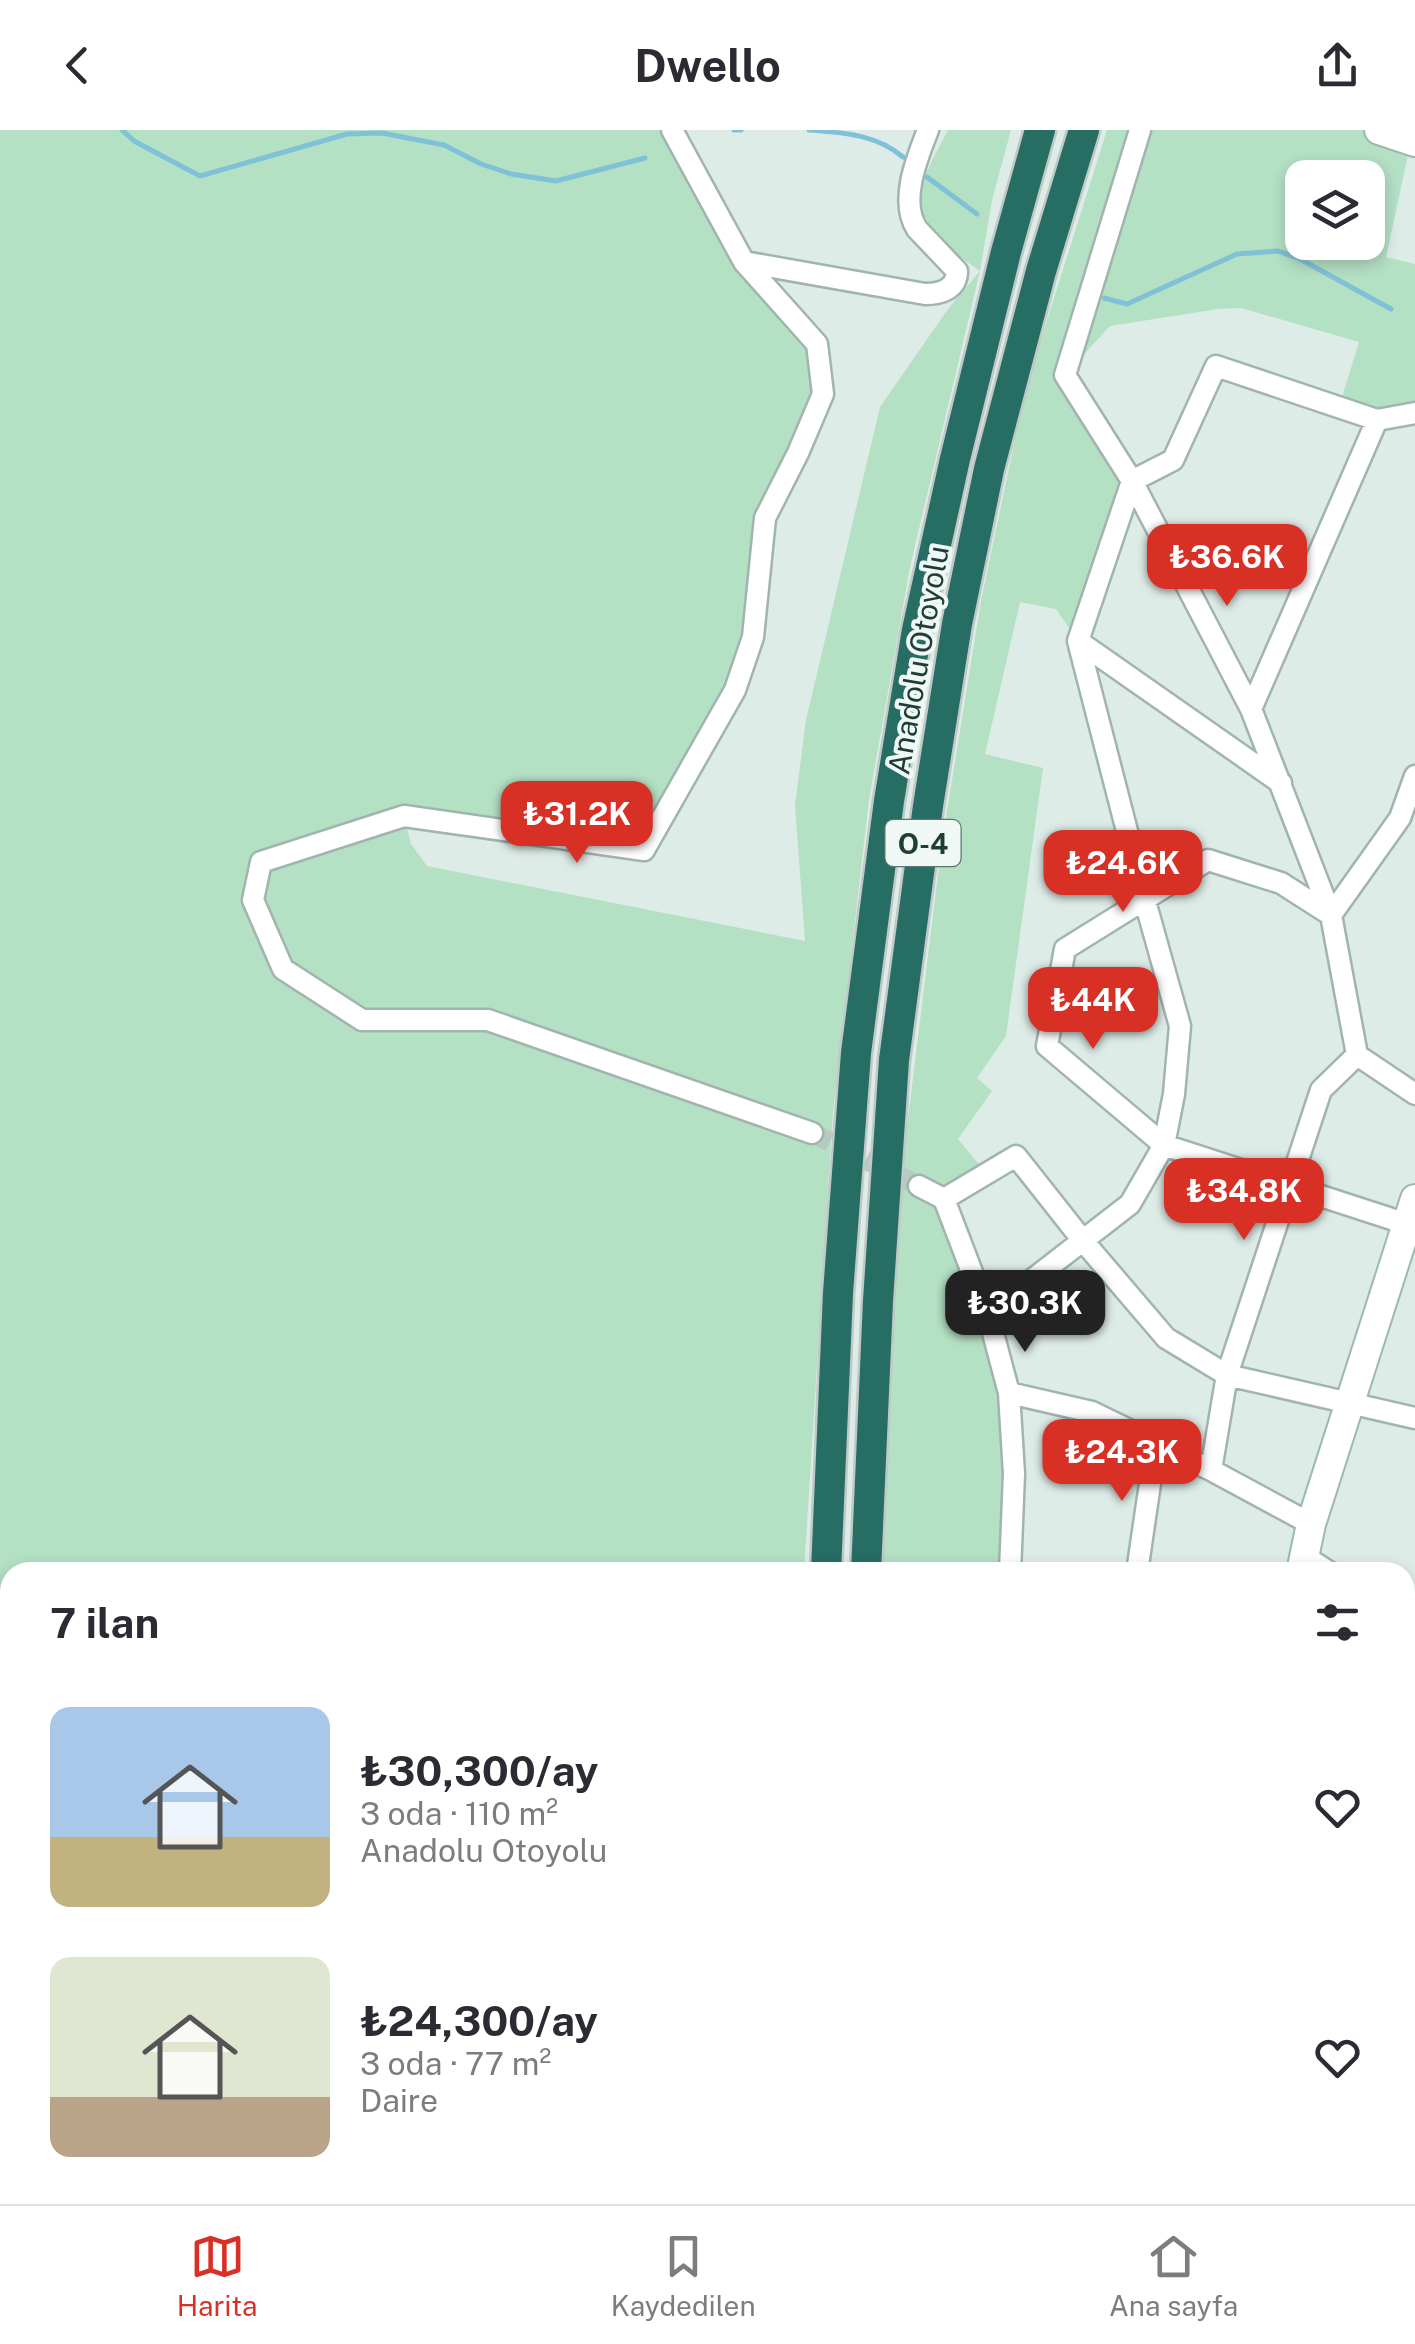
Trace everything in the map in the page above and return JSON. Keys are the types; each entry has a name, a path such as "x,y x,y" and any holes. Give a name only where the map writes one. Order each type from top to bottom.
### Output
{"highway":[{"name":"Anadolu Otoyolu","path":"826,1562 838,1294 856,1053 889,801 917,630 955,460 1040,130"},
{"name":"Anadolu Otoyolu","path":"866,1562 894,1060 931,788 957,624 990,469 1041,270 1084,130"}],"main road":[{"path":"1380,130 1415,142"},
{"path":"1303,1562 1311,1524 1411,1212"}],"street":[{"path":"672,130 744,262 817,344 823,394 765,518 753,637 735,690 644,850 404,816 262,862 254,900 284,970 362,1020 488,1020 812,1133"},
{"path":"744,262 925,294 945,291 954,284 958,271 917,228 910,210 913,176 928,130"},
{"path":"1140,130 1065,375 1132,481 1251,709 1331,916 1358,1055 1415,1094"},
{"path":"988,1314 1130,1204 1164,1146 1174,1094 1180,1026 1078,641 1132,481 1173,460 1216,366 1377,420 1415,413"},
{"path":"1251,709 1377,420"},
{"path":"1078,641 1281,783"},
{"path":"1331,916 1408,813 1415,776"},
{"path":"1331,916 1282,883 1208,860 1065,950 1047,1046 1164,1146 1289,1188 1411,1212"},
{"path":"1211,1470 1226,1375 1321,1090 1358,1055"},
{"path":"944,1199 1016,1156 1166,1338 1226,1375 1415,1418"},
{"path":"919,1186 944,1199 988,1314 1009,1393 1014,1474 1010,1562"},
{"path":"1009,1393 1092,1412 1311,1524"},
{"path":"1138,1562 1156,1443"}],"green space":[{"path":"0,130 672,130 744,262 817,344 823,394 765,518 753,637 644,850 404,817 411,844 427,866 805,941 795,805 806,720 880,407 948,309 980,271 910,567 869,800 833,1111 805,1562 0,1562"},
{"path":"948,130 1011,130 992,200 980,271 927,232 918,217 924,178"},
{"path":"1107,130 1378,130 1411,141 1386,257 1415,264 1415,413 1339,407 1359,342 1241,308 1110,326 1065,375 1132,481 1078,641 1056,609 1020,602 985,754 1043,768 1006,1036 977,1078 992,1091 958,1139 987,1174 944,1200 1009,1393 1010,1562 881,1562 901,1175 942,842 981,601 1026,387"}],"waterway":[{"path":"122,130 134,141 200,176 347,134 382,133 444,145 511,174 556,181 645,158"},
{"path":"734,130 741,130"},
{"path":"809,130 871,139 903,157"},
{"path":"927,177 977,214"},
{"path":"1104,298 1127,304 1237,254 1278,251 1391,309"}],"tunnel":[{"path":"812,1133 919,1186"}]}
